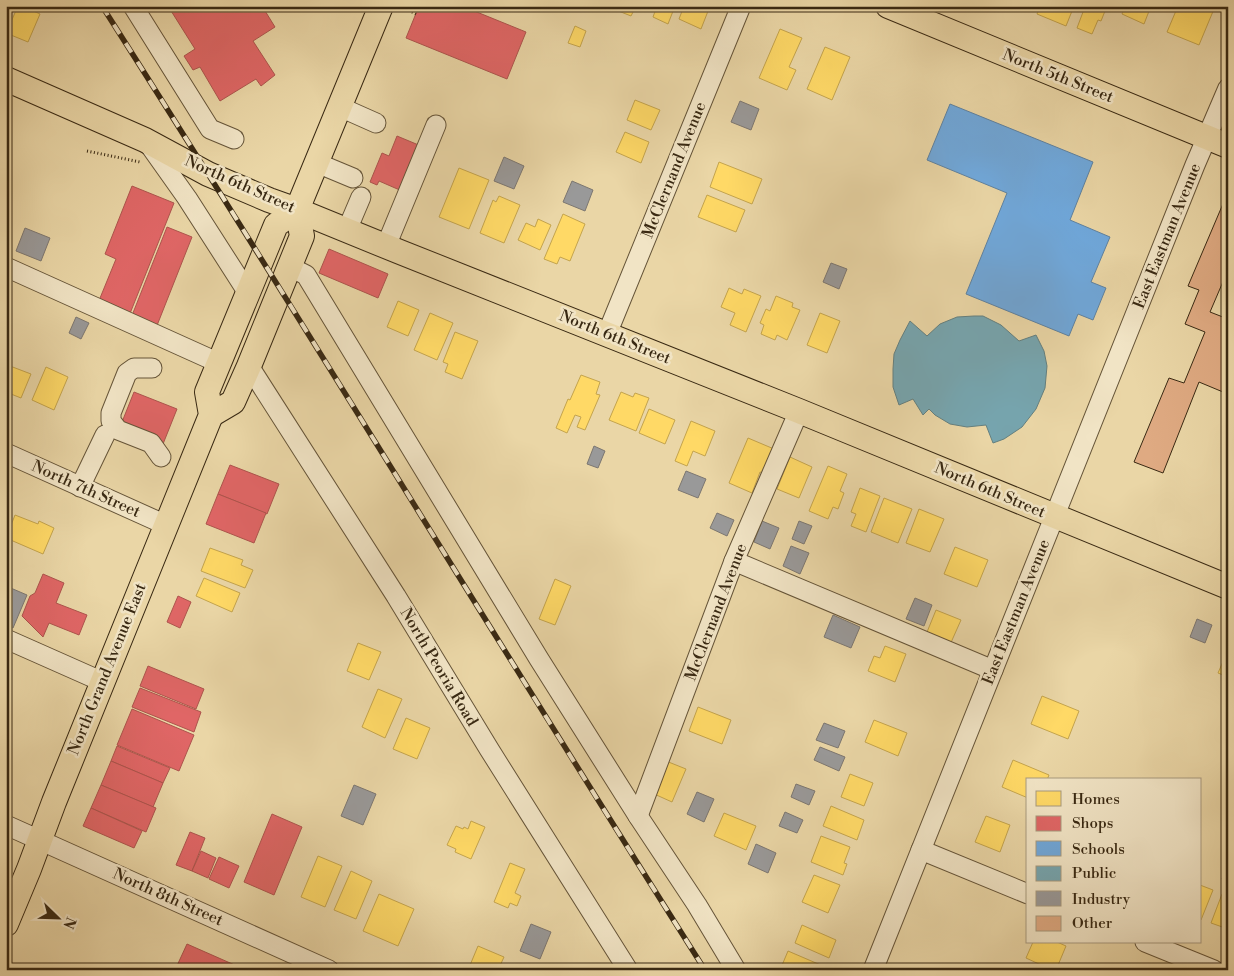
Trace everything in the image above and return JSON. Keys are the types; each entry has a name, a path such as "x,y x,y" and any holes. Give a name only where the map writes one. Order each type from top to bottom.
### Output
{"main road":[{"path":"298,210 276,225 207,392 211,415 233,402 249,366 302,236 298,210 381,6"},
{"name":"North 5th Street","path":"888,6 1217,141"},
{"name":"North 6th Street","path":"6,80 144,151 208,174 799,411 1228,587"},
{"name":"North Grand Avenue East","path":"6,924 211,415"}],"street":[{"path":"133,6 210,129 234,139"},
{"name":"McClernand Avenue","path":"607,334 741,6"},
{"name":"East Eastman Avenue","path":"873,970 1054,516 1217,141 1228,88"},
{"path":"340,107 376,123"},
{"path":"386,246 436,125"},
{"path":"144,151 187,198 248,292"},
{"path":"316,163 353,178"},
{"path":"347,230 361,197"},
{"path":"290,267 306,274 539,659 638,816 697,905 736,970"},
{"path":"6,268 219,363"},
{"name":"North Peoria Road","path":"249,366 396,596 489,749 628,970"},
{"path":"152,368 134,368 127,373 111,413 111,421 118,430 151,443 161,457"},
{"name":"McClernand Avenue","path":"638,816 734,562 799,411"},
{"path":"80,487 105,434"},
{"name":"North 7th Street","path":"6,453 166,525"},
{"path":"734,562 993,670"},
{"path":"6,639 103,682"},
{"name":"North 8th Street","path":"6,825 40,839 303,964 329,970"},
{"path":"921,850 1026,893"},
{"path":"1150,944 1214,970"}],"path":[{"path":"412,12 416,14"},
{"path":"87,151 144,151"}],"building: Homes":[{"path":"18,6 23,6 40,14 28,42 6,33"},
{"path":"606,6 636,6 631,16"},
{"path":"657,6 675,6 668,24 653,17"},
{"path":"684,6 710,6 701,29 679,19"},
{"path":"1040,6 1074,6 1066,26 1037,14"},
{"path":"1080,6 1107,6 1101,21 1098,20 1092,34 1077,28 1083,12 1079,10"},
{"path":"1125,6 1151,6 1144,24 1122,14"},
{"path":"1178,6 1207,6 1214,9 1199,45 1167,32"},
{"path":"575,26 586,31 580,47 568,43"},
{"path":"780,29 802,38 789,67 796,70 787,90 759,78"},
{"path":"825,47 850,57 832,100 807,89"},
{"path":"635,100 660,110 651,130 627,120"},
{"path":"625,132 649,142 641,163 616,152"},
{"path":"719,162 762,179 752,204 710,187"},
{"path":"459,168 489,180 469,229 439,217"},
{"path":"707,195 745,210 736,232 698,217"},
{"path":"499,196 520,205 504,243 480,233 493,200 496,202"},
{"path":"563,214 585,224 570,261 560,257 557,264 544,259"},
{"path":"538,219 551,225 540,250 518,240 526,223 535,227"},
{"path":"729,288 742,294 744,289 761,296 746,332 730,325 735,313 721,307"},
{"path":"776,296 793,303 792,307 800,310 787,340 777,335 775,340 761,334 764,325 760,323 766,309 770,311"},
{"path":"398,301 419,310 408,336 387,327"},
{"path":"430,313 453,323 437,360 414,350"},
{"path":"820,313 840,321 827,353 807,345"},
{"path":"455,332 478,341 462,379 445,372 448,364 443,362"},
{"path":"10,366 31,374 21,398 6,392 6,374"},
{"path":"46,367 68,377 54,410 32,400"},
{"path":"581,375 600,382 596,394 600,395 585,430 577,427 581,417 575,415 567,433 556,428 568,399 570,400"},
{"path":"621,392 633,397 635,393 649,398 636,431 609,420"},
{"path":"649,409 675,420 665,444 639,433"},
{"path":"691,421 715,431 705,456 693,451 687,466 675,461"},
{"path":"748,438 774,449 764,473 760,472 752,493 729,483"},
{"path":"790,457 812,467 799,498 777,489"},
{"path":"828,466 847,474 840,491 844,493 838,509 833,507 828,519 809,511"},
{"path":"860,488 880,496 866,532 851,526 856,514 851,512"},
{"path":"884,498 912,509 898,543 871,532"},
{"path":"919,509 944,519 930,552 906,543"},
{"path":"15,515 38,524 39,521 54,528 43,554 6,538"},
{"path":"955,547 988,560 977,587 944,574"},
{"path":"210,548 243,560 241,565 253,570 245,588 201,571"},
{"path":"204,578 240,593 232,612 196,596"},
{"path":"555,579 571,586 555,625 539,619"},
{"path":"936,610 961,620 949,647 925,637"},
{"path":"358,643 381,652 369,680 347,671"},
{"path":"885,646 906,654 895,682 868,671 874,656 880,658"},
{"path":"1228,650 1228,677 1218,673"},
{"path":"378,689 402,699 385,738 362,727"},
{"path":"1042,696 1079,711 1068,739 1031,724"},
{"path":"698,707 731,720 722,744 689,731"},
{"path":"406,718 430,728 417,759 393,749"},
{"path":"874,720 907,733 898,756 865,742"},
{"path":"1013,760 1049,775 1048,778 1026,778 1026,797 1002,787"},
{"path":"666,761 686,769 672,802 652,793"},
{"path":"850,774 873,783 864,806 841,797"},
{"path":"831,806 864,820 857,840 823,826"},
{"path":"724,813 756,826 746,850 714,836"},
{"path":"986,816 1010,825 1000,852 975,842"},
{"path":"471,821 485,827 471,859 455,852 456,849 447,845 456,826 468,829"},
{"path":"821,836 850,847 844,863 847,864 843,875 811,862"},
{"path":"318,856 342,866 325,907 301,897"},
{"path":"510,863 525,869 515,893 521,896 517,906 510,903 508,908 494,902"},
{"path":"351,871 372,881 356,919 334,910"},
{"path":"814,875 840,885 828,913 802,902"},
{"path":"1202,886 1213,890 1202,918"},
{"path":"379,894 414,909 398,946 363,931"},
{"path":"1222,894 1228,896 1228,929 1211,923"},
{"path":"802,925 836,940 829,958 795,943"},
{"path":"1032,944 1062,944 1066,946 1056,970 1026,958"},
{"path":"478,946 504,957 498,970 468,970"},
{"path":"788,951 823,966 822,970 780,970"}],"building: Shops":[{"path":"168,6 262,6 275,27 253,41 275,75 261,86 256,79 220,101 200,67 193,70 184,56 195,49"},
{"path":"419,6 462,6 526,32 507,79 406,38"},
{"path":"397,136 421,146 402,191 379,181 377,185 370,182 382,153 389,156"},
{"path":"132,186 174,203 129,316 98,303 116,259 105,254"},
{"path":"167,227 192,237 156,328 131,318"},
{"path":"329,249 388,274 378,298 319,273"},
{"path":"134,392 177,409 163,444 120,427"},
{"path":"230,465 279,484 267,514 218,494"},
{"path":"218,494 266,513 254,543 206,524"},
{"path":"43,574 64,583 56,603 87,615 79,635 49,623 43,637 22,616 30,596 35,593"},
{"path":"178,596 191,602 180,628 167,622"},
{"path":"148,666 204,689 196,709 140,686"},
{"path":"140,688 201,712 194,732 132,707"},
{"path":"132,709 194,735 179,771 117,745"},
{"path":"117,746 170,768 163,783 111,761"},
{"path":"111,761 163,783 153,807 101,785"},
{"path":"101,785 156,808 146,832 91,808"},
{"path":"91,808 142,831 134,848 83,826"},
{"path":"272,814 302,827 274,895 244,882"},
{"path":"190,832 205,838 192,871 176,865"},
{"path":"201,851 216,858 208,878 192,871"},
{"path":"219,857 239,866 229,888 209,879"},
{"path":"187,944 246,970 175,970"}],"building: Schools":[{"path":"950,104 1093,162 1070,220 1110,237 1091,282 1106,288 1093,320 1078,314 1069,336 966,294 1007,193 927,160"}],"building: Public":[{"path":"983,316 1001,325 1019,341 1036,335 1044,351 1047,366 1045,388 1036,409 1022,427 1004,439 993,443 986,425 967,427 950,424 929,409 923,415 913,399 899,405 893,387 894,354 910,321 927,336 940,324 957,317"}],"building: Industry":[{"path":"740,101 759,109 751,130 731,122"},
{"path":"504,157 524,166 514,189 494,181"},
{"path":"572,181 593,190 585,211 563,202"},
{"path":"25,228 50,238 41,261 16,251"},
{"path":"831,263 847,269 839,289 823,282"},
{"path":"76,317 89,323 81,339 69,333"},
{"path":"594,446 605,451 598,468 587,464"},
{"path":"686,471 706,479 698,498 678,490"},
{"path":"717,513 734,520 727,536 710,528"},
{"path":"762,521 779,528 770,549 754,542"},
{"path":"799,521 812,526 804,544 792,539"},
{"path":"791,546 809,553 800,574 783,566"},
{"path":"6,586 27,595 13,628 6,625"},
{"path":"915,598 932,605 924,626 906,619"},
{"path":"833,615 860,627 851,648 824,637"},
{"path":"1197,619 1212,625 1205,643 1190,637"},
{"path":"824,723 845,731 838,748 816,740"},
{"path":"820,747 845,757 839,771 814,760"},
{"path":"796,784 815,791 809,805 791,797"},
{"path":"354,785 376,794 363,825 341,816"},
{"path":"697,792 714,799 704,822 687,814"},
{"path":"785,812 803,820 797,833 779,826"},
{"path":"756,844 776,853 768,873 748,864"},
{"path":"1228,864 1228,882 1222,879"},
{"path":"531,924 551,932 540,959 520,951"}],"building: Other":[{"path":"1228,192 1228,270 1210,312 1228,319 1228,365 1226,369 1228,369 1228,382 1223,392 1199,382 1163,473 1134,462 1169,378 1184,383 1205,332 1185,324 1199,290 1188,286"}],"railway":[{"path":"102,6 705,970"}]}
